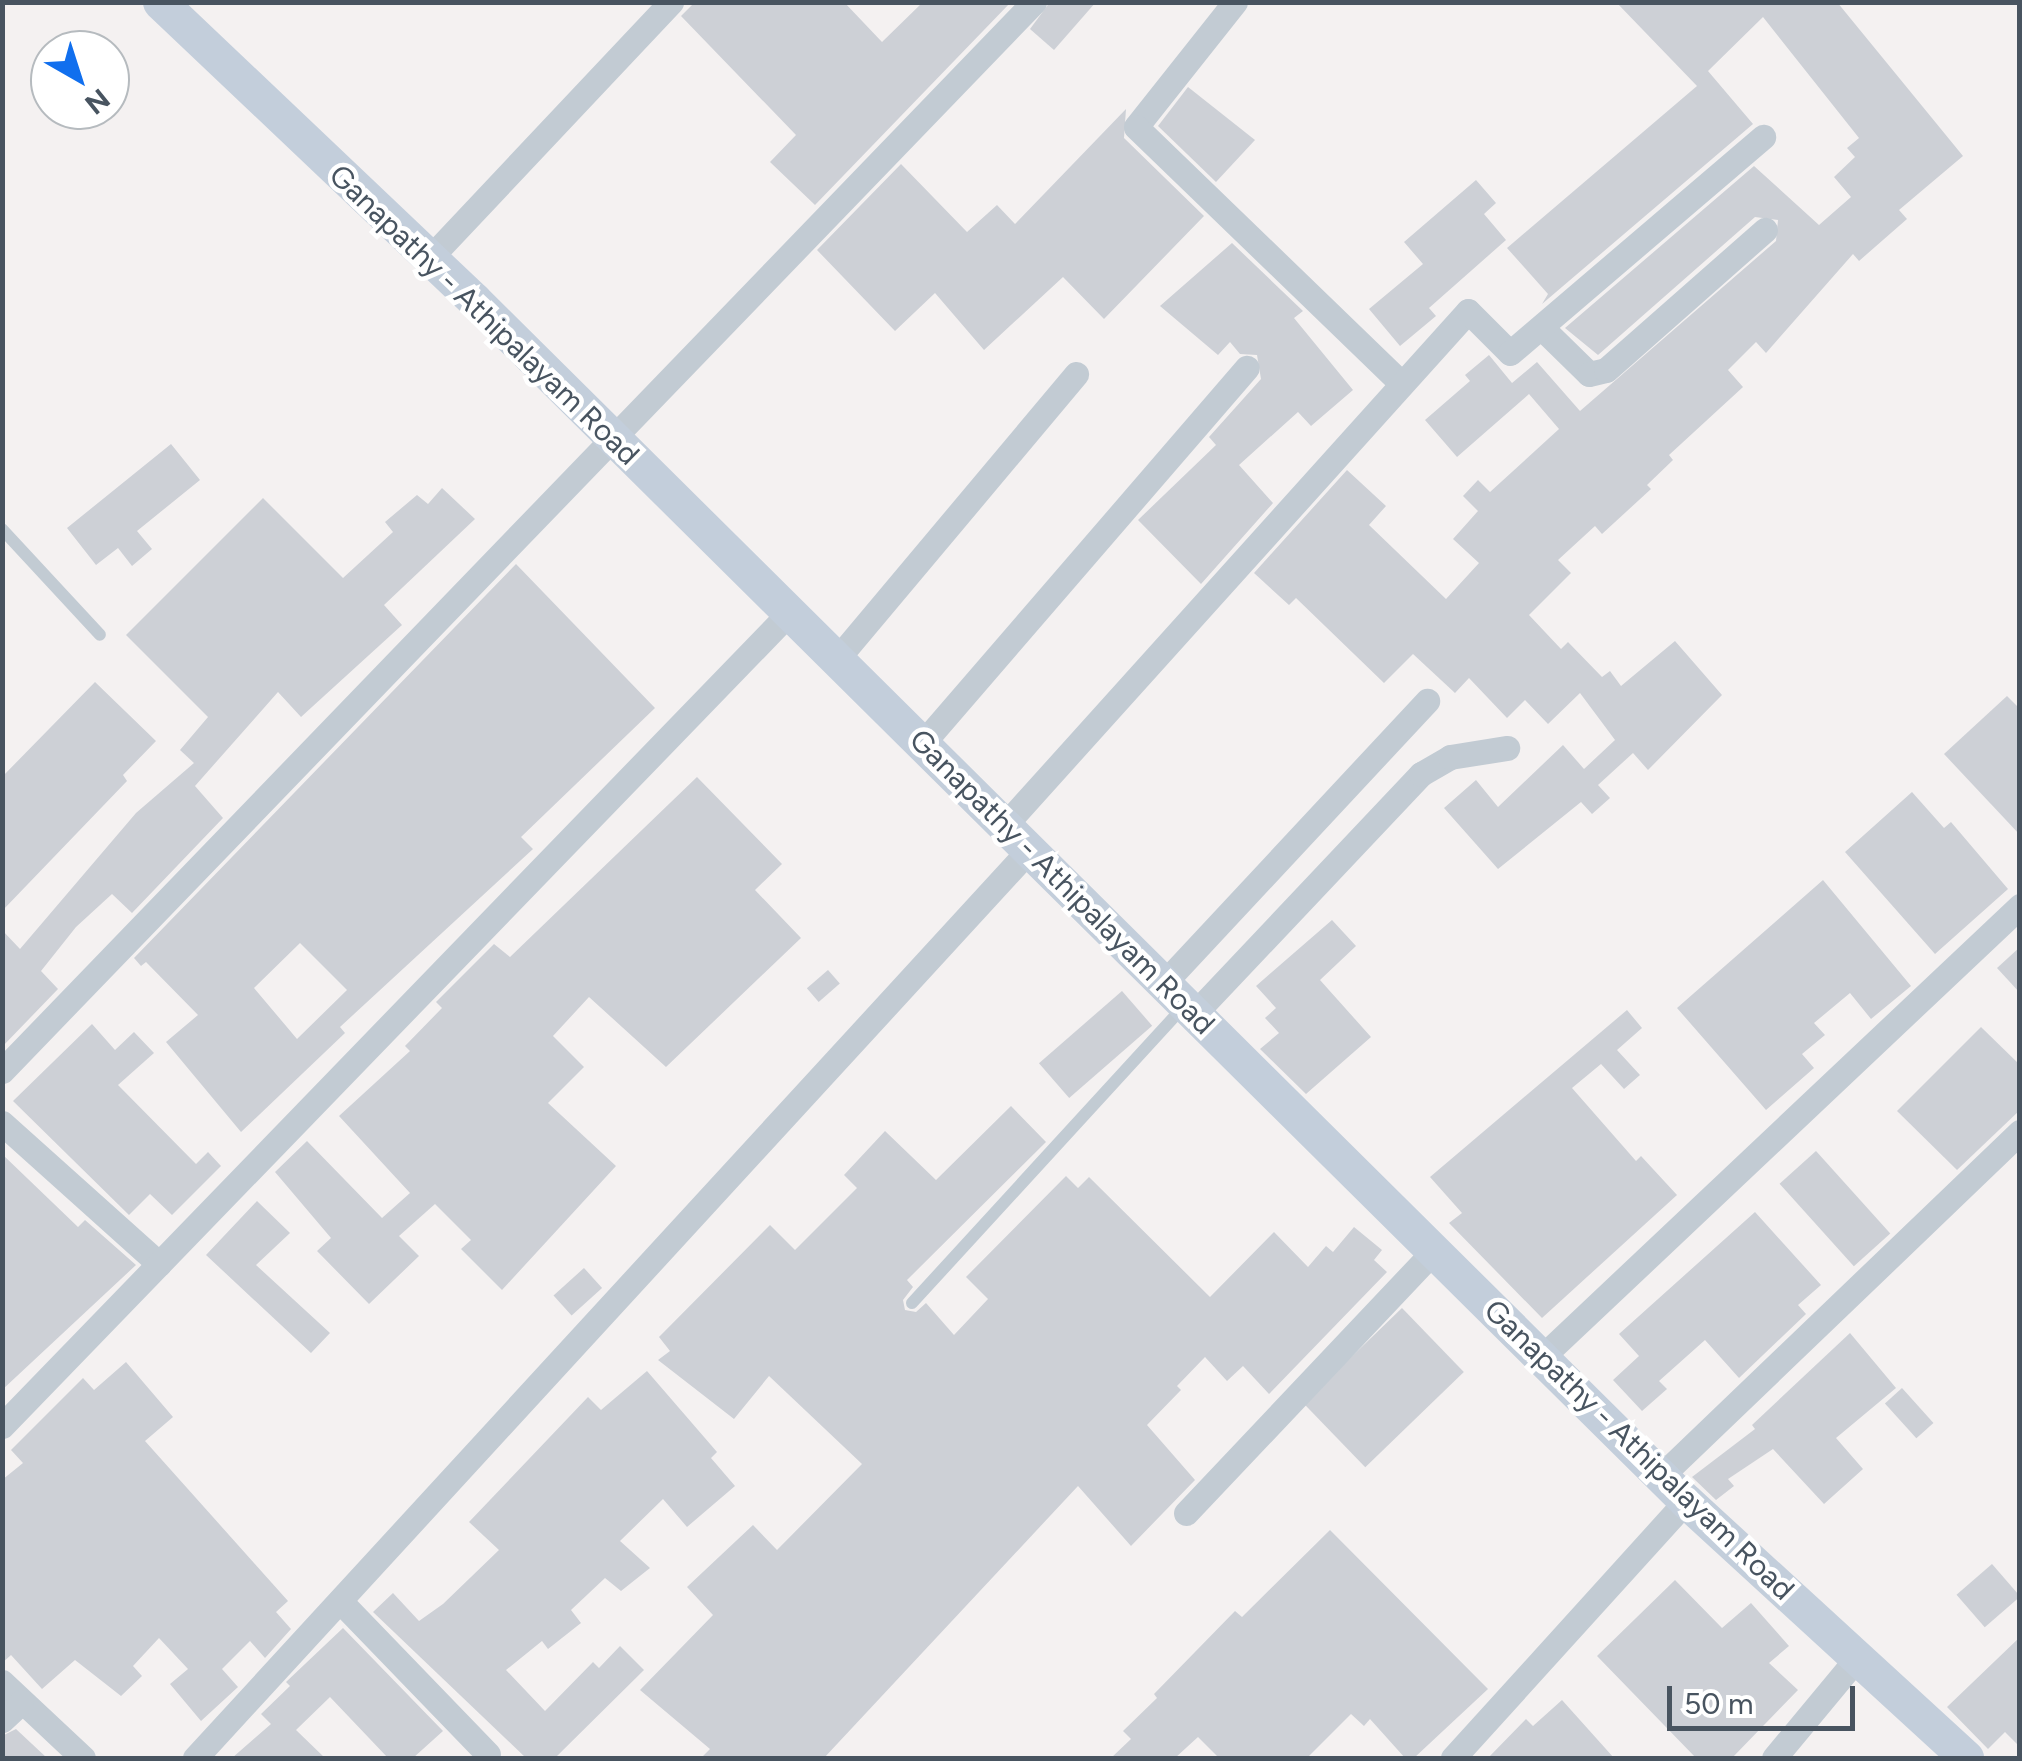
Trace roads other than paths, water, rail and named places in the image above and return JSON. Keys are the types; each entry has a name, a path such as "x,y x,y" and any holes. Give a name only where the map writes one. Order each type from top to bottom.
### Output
{"main road":[{"name":"Ganapathy - Athipalayam Road","path":"160,2 837,659 1686,1501 1966,1758"}],"street":[{"path":"428,261 671,2"},
{"path":"2,1070 1034,2"},
{"path":"1235,2 1136,127 1401,383"},
{"path":"196,1758 340,1601 1016,838 1401,383 1468,311 1510,354 1763,137"},
{"path":"1543,328 1590,374 1606,370 1765,230"},
{"path":"922,744 1247,368"},
{"path":"837,659 1076,374"},
{"path":"2,1426 789,614"},
{"path":"1182,1000 1427,701"},
{"path":"1182,1000 1422,774 1450,758 1507,748"},
{"path":"1542,1357 2020,906"},
{"path":"2,1123 159,1264"},
{"path":"1661,1476 2020,1132"},
{"path":"1186,1513 1435,1250"},
{"path":"1453,1758 1686,1501"},
{"path":"340,1601 488,1754"},
{"path":"1774,1758 1856,1658"},
{"path":"2,1682 82,1758"},
{"path":"2,1720 21,1702"}],"lane":[{"path":"2,528 100,635"},
{"path":"912,1304 1182,1000"}]}
